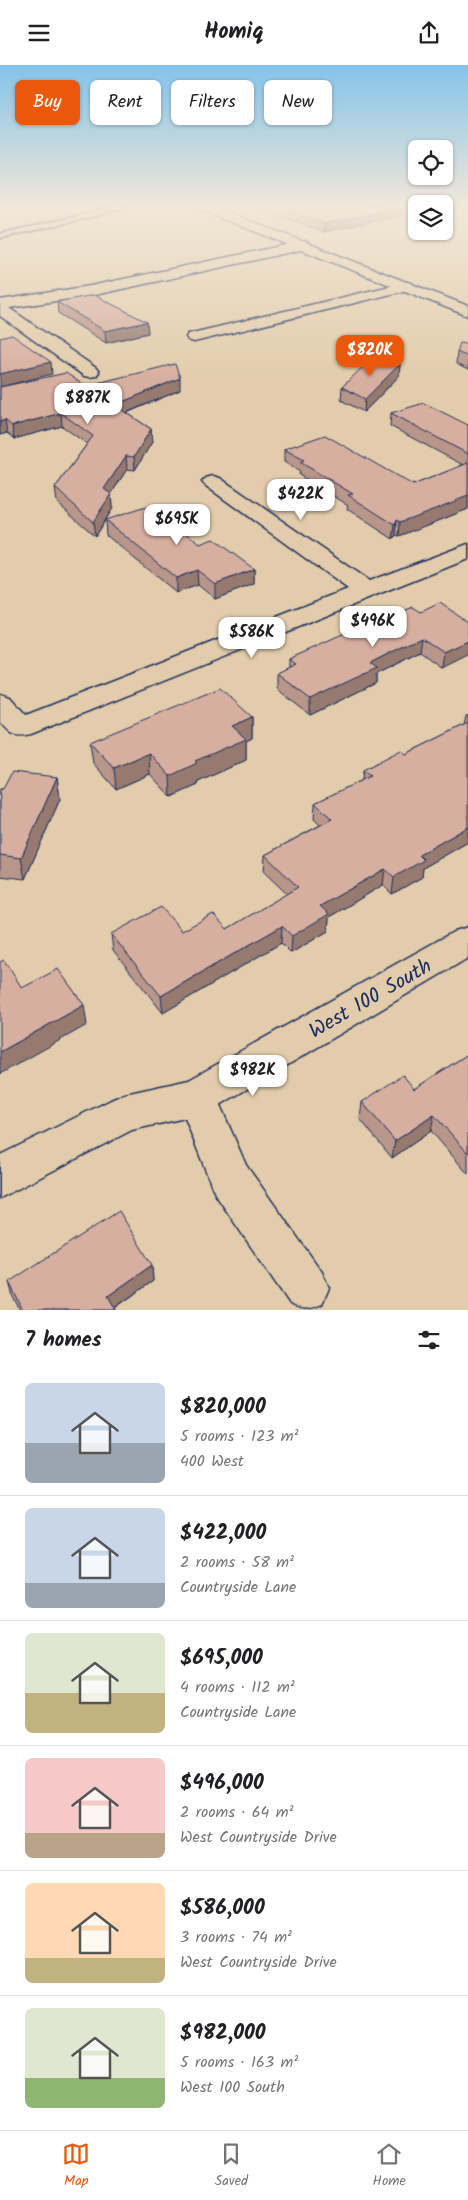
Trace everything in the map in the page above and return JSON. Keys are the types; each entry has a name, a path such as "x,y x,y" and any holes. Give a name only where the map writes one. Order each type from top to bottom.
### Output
{"street":[{"path":"0,305 90,291 216,264"},
{"path":"353,264 467,309"},
{"path":"194,337 407,286"},
{"path":"0,309 90,372 72,376"},
{"path":"213,481 368,592"},
{"path":"0,703 21,727 368,592 468,551"},
{"name":"West 100 South","path":"0,1177 125,1113 198,1097 468,941"},
{"path":"198,1097 230,1179 306,1288"}],"building":[{"path":"94,295 147,322 105,331 57,302"},
{"path":"12,335 51,362 0,374 0,338"},
{"path":"460,343 468,344 468,357 457,352"},
{"path":"371,359 400,364 365,399 342,387"},
{"path":"175,364 180,378 115,405 151,429 134,457 126,456 104,489 111,494 93,522 55,488 93,436 61,413 12,426 5,420 0,422 0,387 66,373 85,386"},
{"path":"424,403 468,425 468,454 391,413"},
{"path":"325,435 413,485 468,463 468,496 400,522 397,520 395,525 348,495 353,494 300,462 304,460 284,449"},
{"path":"152,505 200,544 213,539 254,569 215,584 197,570 176,578 105,520"},
{"path":"440,603 468,622 468,641 444,652 422,637 370,663 377,668 310,699 277,673 296,664 289,659 347,633 349,635 413,607 421,612"},
{"path":"220,688 252,717 232,726 246,739 195,761 197,763 170,776 149,753 114,768 90,742"},
{"path":"468,723 468,827 419,855 424,860 394,877 385,869 320,906 329,914 292,936 282,926 161,996 111,934 161,907 182,931 213,914 227,929 298,887 265,855 332,819 315,803 370,776 363,770 401,750 406,754"},
{"path":"12,772 57,777 21,858 0,855 0,789 3,789"},
{"path":"4,960 22,988 58,969 84,1005 0,1052 0,962"},
{"path":"468,1054 468,1153 434,1115 395,1141 362,1102 403,1075 414,1089"},
{"path":"119,1211 152,1265 108,1296 116,1310 23,1310 9,1282"}]}
